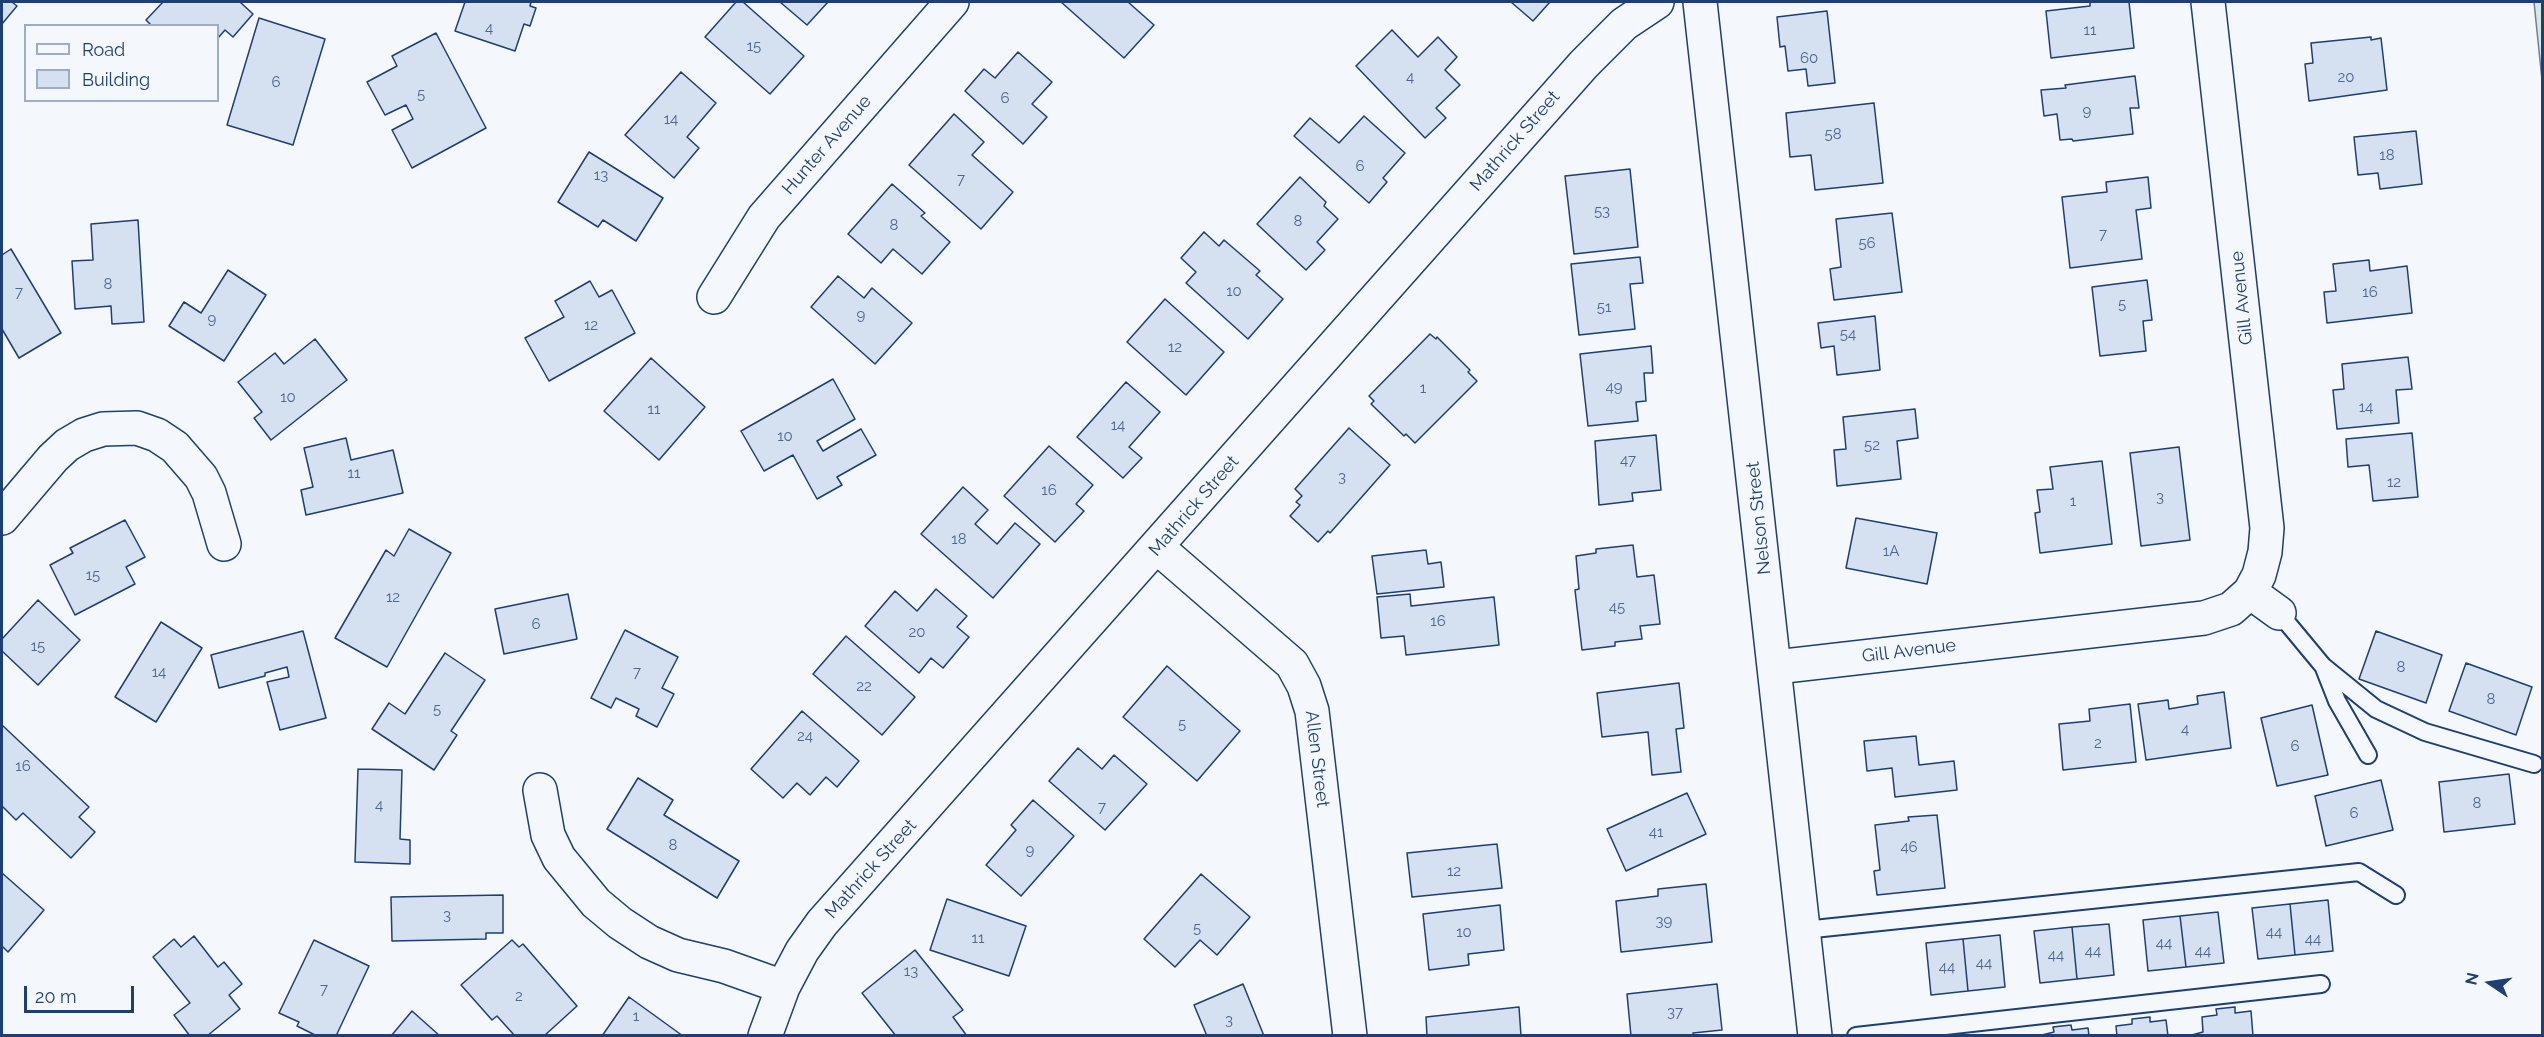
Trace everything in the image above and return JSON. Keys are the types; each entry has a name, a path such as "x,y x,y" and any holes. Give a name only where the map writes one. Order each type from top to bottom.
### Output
{"street":[{"name":"Hunter Avenue","path":"714,297 764,217 952,2"},
{"name":"Mathrick Street","path":"765,1035 783,987 802,951 822,923 1584,64 1624,24 1657,2"},
{"name":"Nelson Street","path":"1700,2 1776,668 1815,1035"},
{"name":"Gill Avenue","path":"1776,668 2204,618 2231,609 2250,592 2259,574 2265,552 2267,528 2208,2"},
{"path":"2,518 52,459 67,445 84,435 103,429 137,428 157,435 175,447 201,477 209,493 224,544"},
{"name":"Allen Street","path":"1157,547 1292,664 1304,686 1312,711 1350,1035"},
{"path":"2250,592 2278,613"},
{"path":"540,790 548,835 559,858 596,903 620,923 649,942 678,955 733,969 783,987"}],"lane":[{"path":"2278,613 2323,666 2376,709 2425,732 2534,764"},
{"path":"2323,666 2337,701 2368,755"},
{"path":"1804,930 2359,872 2396,895"},
{"path":"1856,1035 2321,984"}],"shaded area":[{"path":"2534,2 2542,2 2542,80"}],"building":[{"path":"2,2 12,2 17,6 2,24"},
{"path":"163,2 240,2 253,14 233,37 225,30 219,37 219,24 150,24 146,20"},
{"path":"465,2 531,2 530,6 536,8 530,26 524,24 515,51 455,31"},
{"path":"736,2 743,2 804,56 770,94 705,37"},
{"path":"780,2 828,2 807,25"},
{"path":"1061,2 1128,2 1154,25 1124,58"},
{"path":"1511,2 1550,2 1533,21"},
{"path":"2090,2 2129,2 2134,48 2051,58 2046,11 2090,6"},
{"path":"1827,11 1835,83 1808,86 1806,69 1788,71 1785,46 1780,47 1777,17"},
{"path":"259,18 325,39 293,145 227,125"},
{"path":"1392,30 1418,57 1438,37 1457,57 1445,70 1460,85 1436,108 1446,118 1425,138 1356,66"},
{"path":"436,33 486,128 412,168 392,130 413,119 406,105 385,115 367,82 397,66 392,56"},
{"path":"2371,37 2371,40 2381,38 2387,90 2309,101 2305,64 2313,63 2311,43"},
{"path":"1018,52 1052,82 1032,104 1047,117 1023,144 965,91 984,69 995,78"},
{"path":"681,72 716,103 687,137 699,148 674,178 625,135"},
{"path":"2135,76 2139,108 2130,108 2133,134 2073,141 2072,139 2060,140 2057,114 2044,116 2041,90"},
{"path":"1874,103 1883,183 1815,190 1811,155 1790,157 1786,113"},
{"path":"954,114 984,142 972,155 1013,192 981,229 909,165"},
{"path":"1364,116 1405,153 1383,178 1387,182 1369,203 1294,136 1310,118 1339,143"},
{"path":"2416,131 2422,184 2380,189 2378,173 2358,175 2354,137"},
{"path":"589,152 663,198 636,241 603,220 598,227 558,202"},
{"path":"1630,169 1638,247 1574,254 1565,176"},
{"path":"1300,177 1326,202 1324,206 1338,219 1317,242 1325,250 1306,270 1257,224"},
{"path":"2148,177 2151,208 2136,210 2142,259 2070,268 2062,197 2107,192 2106,182"},
{"path":"892,184 925,213 921,216 950,242 922,274 893,249 881,263 848,234"},
{"path":"1892,213 1902,292 1834,300 1830,269 1841,267 1836,219"},
{"path":"138,220 144,322 112,324 111,306 75,309 72,261 93,260 91,224"},
{"path":"1204,232 1219,246 1224,240 1260,271 1256,275 1283,299 1248,339 1186,283 1196,272 1181,258"},
{"path":"11,249 61,333 19,358 2,329 2,255"},
{"path":"1640,257 1643,283 1630,284 1635,329 1579,335 1571,264"},
{"path":"2369,260 2370,271 2407,266 2412,313 2327,323 2324,292 2336,291 2333,264"},
{"path":"228,270 266,295 224,361 169,326 184,302 201,313"},
{"path":"838,276 864,298 872,288 912,323 875,364 811,307"},
{"path":"2147,280 2152,320 2143,321 2146,351 2100,356 2092,287"},
{"path":"590,281 599,297 612,290 635,333 549,381 525,338 564,317 555,301"},
{"path":"1165,299 1224,352 1186,395 1127,342"},
{"path":"1875,316 1880,370 1837,375 1834,346 1821,348 1818,323"},
{"path":"1430,334 1436,339 1437,337 1470,370 1468,372 1477,381 1415,443 1406,434 1404,436 1371,404 1374,401 1369,396"},
{"path":"315,339 347,380 271,440 254,418 262,412 238,382 275,353 284,364"},
{"path":"1651,346 1653,373 1644,373 1646,401 1636,402 1638,421 1588,426 1580,354"},
{"path":"2408,357 2412,389 2396,390 2399,423 2337,429 2333,390 2344,389 2342,364"},
{"path":"651,358 705,407 659,460 604,411"},
{"path":"833,379 855,419 817,441 823,451 861,429 876,455 837,477 842,485 817,499 793,455 764,471 741,431"},
{"path":"1126,382 1160,412 1129,447 1142,458 1123,478 1077,437"},
{"path":"1915,409 1918,438 1897,441 1901,479 1837,486 1834,450 1846,449 1843,417"},
{"path":"1349,428 1390,465 1330,533 1328,531 1318,542 1290,516 1300,505 1296,502 1302,496 1295,489"},
{"path":"2412,433 2418,497 2373,501 2369,465 2348,467 2346,439"},
{"path":"1656,435 1661,490 1632,493 1633,501 1599,505 1595,441"},
{"path":"346,438 351,460 393,450 403,493 306,515 301,490 313,487 304,448"},
{"path":"1049,446 1093,485 1076,504 1084,511 1055,542 1004,496"},
{"path":"2179,447 2190,540 2141,546 2130,453"},
{"path":"2102,461 2112,544 2040,553 2035,513 2040,512 2037,490 2053,489 2050,467"},
{"path":"963,487 988,510 975,524 997,544 1015,523 1040,544 993,598 921,534"},
{"path":"1856,518 1937,533 1927,584 1846,568"},
{"path":"125,520 145,557 126,567 135,584 75,615 50,565 73,553 70,548"},
{"path":"409,529 451,553 387,667 335,638 386,550 394,556"},
{"path":"1633,545 1637,577 1654,575 1660,624 1640,626 1642,639 1615,642 1615,646 1582,650 1575,590 1579,589 1576,556 1596,553 1596,549"},
{"path":"1426,550 1428,564 1441,562 1444,587 1377,594 1372,556"},
{"path":"936,589 967,616 957,627 969,637 943,668 931,658 919,673 865,626 895,591 917,611"},
{"path":"568,594 577,639 504,654 495,609"},
{"path":"1410,594 1411,606 1494,597 1499,645 1406,655 1404,636 1381,638 1377,597"},
{"path":"38,600 80,640 38,685 2,651 2,639"},
{"path":"161,622 202,648 156,722 115,697"},
{"path":"625,630 678,657 662,688 674,694 657,727 636,716 639,709 616,698 611,708 591,698"},
{"path":"303,631 326,718 280,730 267,682 289,677 287,667 265,673 265,676 219,688 211,655"},
{"path":"2376,631 2442,655 2426,703 2359,679"},
{"path":"846,636 915,697 882,735 813,674"},
{"path":"445,653 485,680 451,731 457,735 434,770 372,729 389,703 405,714"},
{"path":"2466,663 2532,687 2516,735 2449,711"},
{"path":"1167,666 1240,731 1197,781 1123,717"},
{"path":"1679,683 1684,728 1676,729 1681,772 1652,775 1648,732 1602,737 1597,693"},
{"path":"2224,692 2231,748 2146,760 2138,704 2168,700 2169,709 2198,704 2197,696"},
{"path":"2130,704 2136,762 2063,770 2059,724 2090,721 2089,709"},
{"path":"2312,705 2328,775 2277,786 2261,718"},
{"path":"802,711 859,761 837,787 826,777 810,795 797,783 783,798 751,769"},
{"path":"2,725 89,807 79,817 95,832 71,858 23,813 16,820 2,806"},
{"path":"1916,736 1919,765 1954,761 1957,790 1895,797 1892,768 1867,771 1864,741"},
{"path":"1078,748 1102,769 1114,755 1147,784 1105,830 1049,781"},
{"path":"358,769 402,770 400,839 410,840 410,864 355,862"},
{"path":"2509,774 2515,824 2444,832 2439,782"},
{"path":"638,778 673,800 664,815 739,861 717,898 607,829"},
{"path":"2381,780 2393,830 2326,846 2315,796"},
{"path":"1687,793 1706,834 1626,871 1607,829"},
{"path":"1033,800 1074,836 1021,896 986,865 1016,830 1011,825"},
{"path":"1937,815 1945,888 1877,895 1874,871 1880,870 1875,825 1909,821 1908,817"},
{"path":"1497,844 1502,888 1412,897 1407,853"},
{"path":"2,873 44,910 8,952 2,946"},
{"path":"1201,874 1250,917 1217,955 1200,940 1175,967 1144,939"},
{"path":"1706,884 1712,942 1621,952 1616,901 1658,896 1658,889"},
{"path":"503,895 503,933 486,933 486,939 392,941 391,897"},
{"path":"947,899 1026,926 1009,976 930,950"},
{"path":"2328,900 2333,951 2295,955 2290,904"},
{"path":"2290,904 2295,955 2258,959 2252,908"},
{"path":"1500,905 1504,950 1468,954 1469,965 1429,970 1423,914"},
{"path":"2218,912 2224,963 2186,967 2180,916"},
{"path":"2180,916 2186,967 2148,971 2143,920"},
{"path":"2109,924 2114,975 2077,979 2072,927"},
{"path":"2072,927 2077,979 2040,983 2034,931"},
{"path":"2000,935 2005,987 1968,991 1963,939"},
{"path":"194,936 218,967 224,962 242,984 229,995 240,1009 207,1036 190,1036 174,1015 190,1003 153,957 174,939 181,947"},
{"path":"1963,939 1968,991 1931,995 1926,943"},
{"path":"314,940 369,966 336,1036 317,1036 297,1026 299,1022 279,1013"},
{"path":"512,940 519,947 523,944 577,1006 544,1036 515,1036 497,1016 492,1020 461,985"},
{"path":"915,950 963,1010 953,1017 967,1036 896,1036 862,993"},
{"path":"1243,984 1264,1036 1207,1036 1194,1005"},
{"path":"1717,984 1722,1030 1693,1033 1693,1036 1631,1036 1627,994"},
{"path":"629,997 683,1036 602,1036"},
{"path":"1519,1007 1521,1036 1427,1036 1426,1017"},
{"path":"2235,1007 2235,1013 2251,1011 2253,1036 2188,1036 2203,1032 2202,1017 2217,1015 2216,1009"},
{"path":"412,1011 440,1036 391,1036"},
{"path":"2150,1017 2150,1022 2166,1020 2168,1036 2117,1036 2116,1026 2132,1024 2132,1019"},
{"path":"2071,1025 2072,1030 2088,1028 2089,1036 2038,1036 2054,1032 2053,1027"}]}
